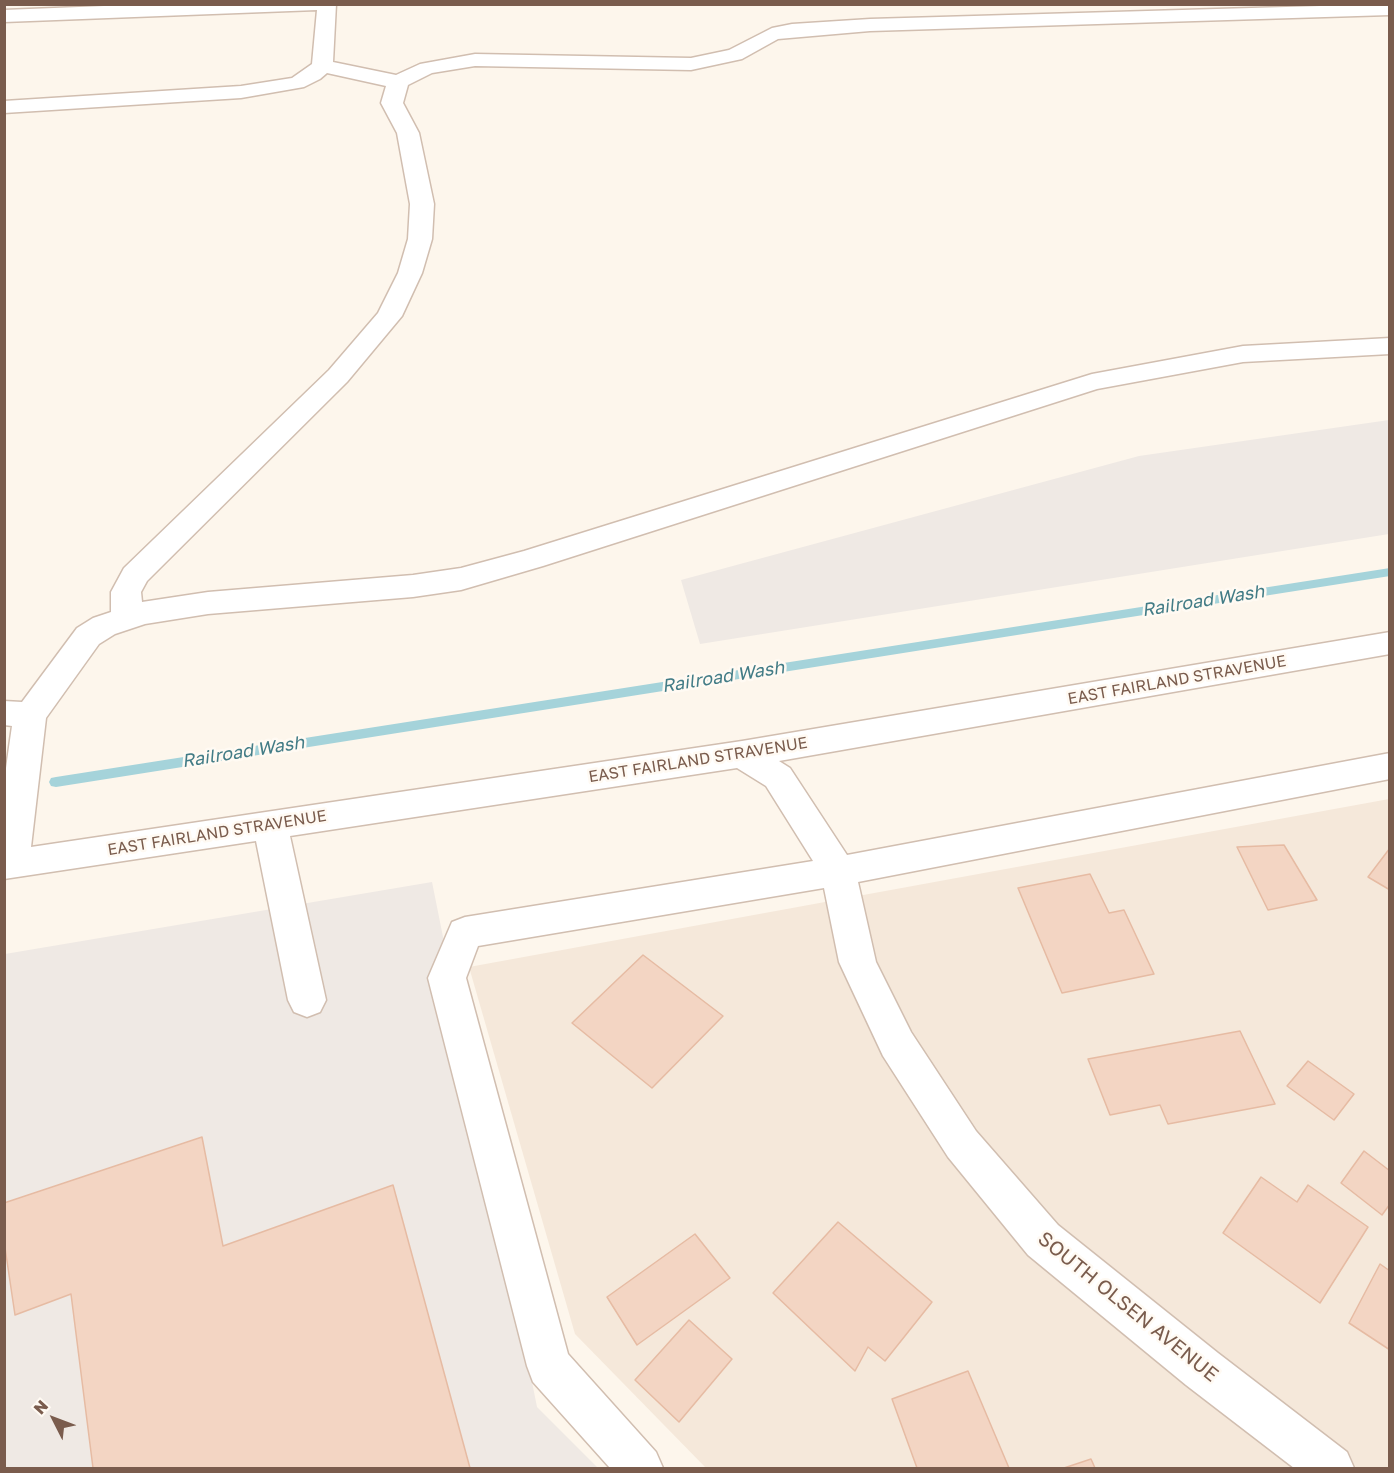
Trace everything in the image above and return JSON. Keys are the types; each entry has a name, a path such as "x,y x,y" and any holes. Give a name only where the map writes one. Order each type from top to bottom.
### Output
{"street":[{"path":"4,16 327,4 322,66 313,75 297,83 241,92 4,107"},
{"path":"322,66 398,82 427,68 475,60 691,64 735,55 771,34 792,30 870,25 1389,9"},
{"path":"127,618 126,592 135,575 338,376 389,316 410,273 420,239 422,204 408,133 393,104 398,82"},
{"path":"8,865 17,714 88,636 104,626 142,613 208,603 413,586 461,579 532,559 1092,382 1243,354 1389,346"},
{"name":"EAST FAIRLAND STRAVENUE","path":"8,865 742,754 1389,644"},
{"name":"SOUTH OLSEN AVENUE","path":"742,754 778,777 838,871 858,962 897,1044 962,1144 1043,1240 1202,1369 1331,1468"},
{"path":"640,1468 549,1366 447,978 465,933 838,871 1389,766"},
{"path":"270,825 307,1000"}],"shaded area":[{"path":"1389,420 1389,534 700,644 681,580 1139,456"},
{"path":"1389,799 1389,1468 706,1468 575,1334 469,967"},
{"path":"432,882 537,1407 598,1468 5,1468 5,954"}],"building":[{"path":"1284,845 1317,900 1268,910 1237,847"},
{"path":"1390,848 1390,890 1368,877"},
{"path":"1090,874 1109,913 1124,910 1154,974 1062,993 1018,888"},
{"path":"643,955 723,1016 652,1088 572,1023"},
{"path":"1240,1031 1275,1104 1168,1124 1160,1105 1110,1115 1088,1059"},
{"path":"1308,1061 1354,1094 1334,1120 1287,1086"},
{"path":"202,1137 223,1246 393,1185 470,1468 93,1468 71,1294 15,1315 4,1241 4,1203"},
{"path":"1364,1151 1390,1171 1390,1204 1382,1215 1341,1183"},
{"path":"1261,1177 1297,1202 1308,1185 1368,1227 1320,1303 1223,1233"},
{"path":"838,1222 932,1302 885,1361 868,1347 855,1371 773,1293"},
{"path":"695,1234 730,1278 637,1345 607,1297"},
{"path":"1380,1264 1390,1271 1390,1350 1349,1323"},
{"path":"689,1320 732,1359 679,1422 635,1380"},
{"path":"968,1371 1009,1468 917,1468 892,1399"},
{"path":"1091,1459 1095,1468 1064,1468"}],"waterway":[{"name":"Railroad Wash","path":"56,782 1390,572"}]}
